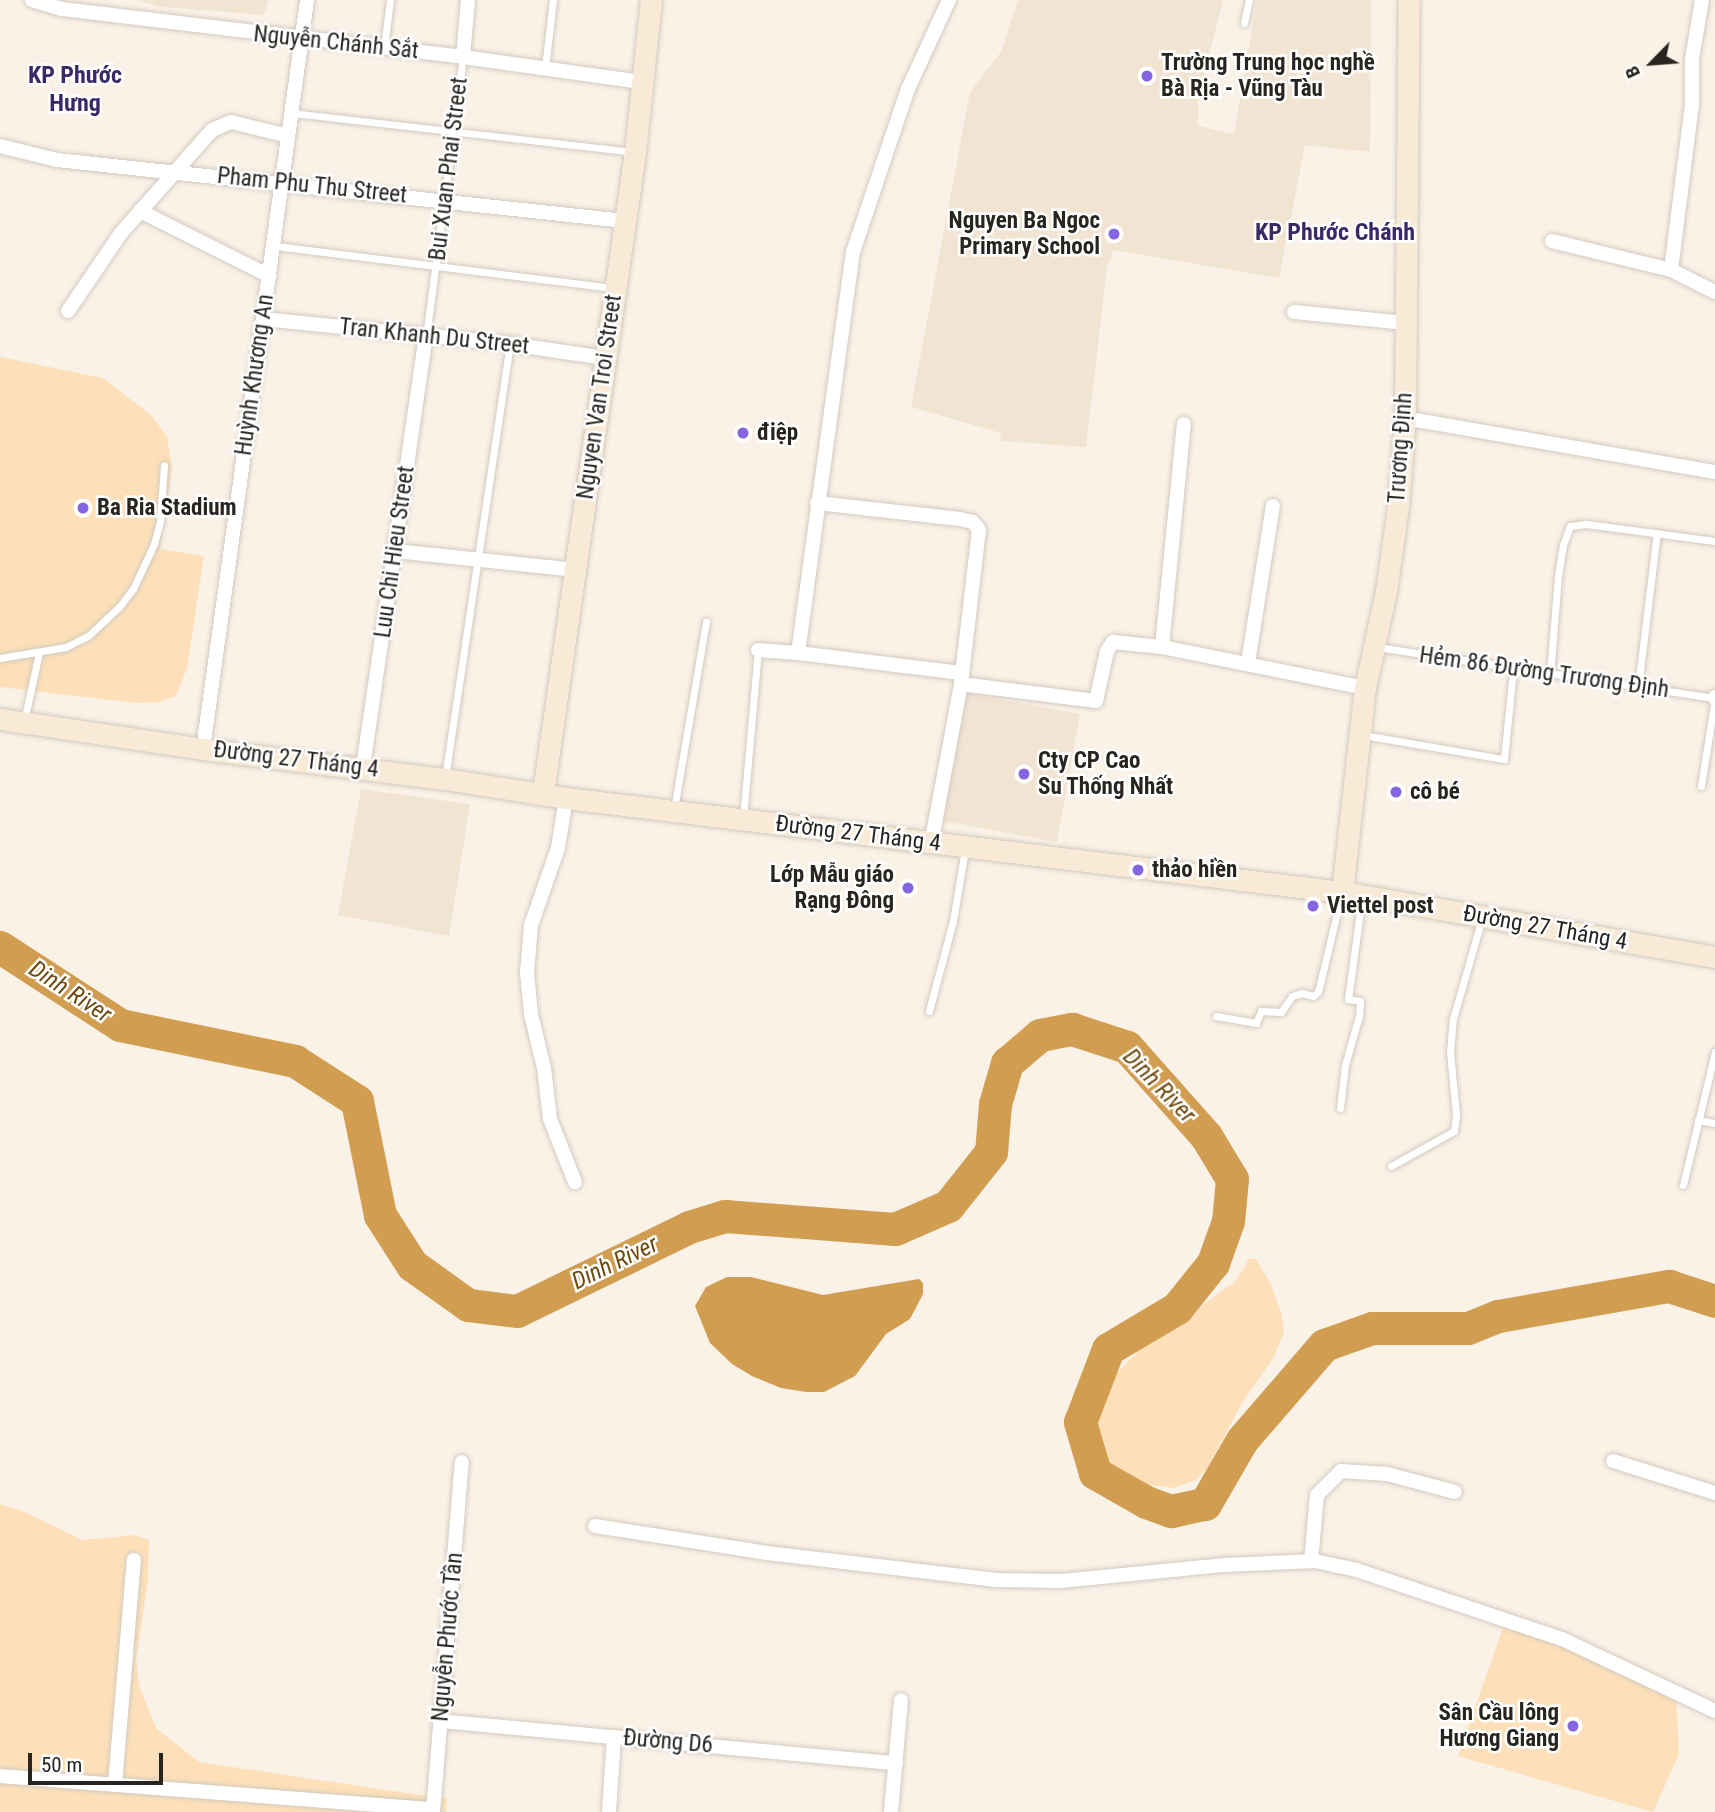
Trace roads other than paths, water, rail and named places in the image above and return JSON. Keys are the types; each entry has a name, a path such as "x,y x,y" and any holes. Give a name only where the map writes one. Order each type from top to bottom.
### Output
{"street":[{"name":"Nguyễn Chánh Sắt","path":"32,0 62,9 302,40 463,57 641,82"},
{"name":"Huỳnh Khương An","path":"203,749 275,246 307,0"},
{"name":"Bui Xuan Phai Street","path":"463,57 468,0"},
{"name":"Nguyen Van Troi Street","path":"543,793 635,152 651,0"},
{"path":"798,653 853,252 908,89 949,0"},
{"name":"Trương Định","path":"1352,894 1358,734 1398,507 1405,418 1409,0"},
{"path":"1671,270 1692,104 1692,59 1702,0"},
{"path":"68,312 121,233 212,130 231,122 288,136"},
{"name":"Pham Phu Thu Street","path":"0,146 57,160 282,182 625,221"},
{"path":"140,211 270,276"},
{"path":"1552,242 1671,270 1715,292"},
{"path":"1294,312 1406,323"},
{"name":"Tran Khanh Du Street","path":"263,319 510,344 605,358"},
{"name":"Luu Chi Hieu Street","path":"363,767 426,337"},
{"path":"1405,418 1715,471"},
{"path":"1162,646 1184,424"},
{"path":"817,503 973,522 979,530 961,679 930,844"},
{"path":"1248,663 1273,506"},
{"path":"395,551 576,570"},
{"path":"758,650 798,653 1096,701 1107,651 1113,642 1162,646 1365,688"},
{"name":"Đường 27 Tháng 4","path":"0,719 203,749 363,767 566,798 1352,894 1715,957"},
{"path":"566,798 558,848 531,925 527,973 531,1014 544,1068 550,1119 575,1182"},
{"path":"1613,1461 1715,1493"},
{"name":"Nguyễn Phước Tần","path":"433,1810 462,1462"},
{"path":"1311,1561 1317,1495 1341,1471 1387,1475 1455,1492"},
{"path":"595,1526 767,1553 996,1580 1061,1581 1225,1565 1311,1561 1354,1569 1562,1639 1715,1711"},
{"path":"115,1784 134,1560"},
{"path":"891,1812 901,1700"},
{"name":"Đường D6","path":"440,1721 895,1763"},
{"path":"609,1812 614,1737"},
{"path":"0,1776 433,1810"}],"lane":[{"path":"384,48 390,0"},
{"path":"545,68 553,0"},
{"path":"1244,23 1249,0"},
{"name":"Bui Xuan Phai Street","path":"426,337 463,57"},
{"path":"292,113 635,152"},
{"path":"275,246 615,289"},
{"path":"444,779 510,344"},
{"path":"0,658 65,647 88,636 105,622 133,589 154,544 161,510 164,465"},
{"path":"1550,675 1558,576 1563,545 1570,526 1586,524 1715,541"},
{"path":"1638,687 1657,533"},
{"path":"674,810 706,622"},
{"name":"Hẻm 86 Đường Trương Định","path":"1374,647 1513,670 1715,698"},
{"path":"743,819 758,650"},
{"path":"23,722 39,653"},
{"path":"1358,734 1504,760 1513,670"},
{"path":"1701,786 1715,698"},
{"path":"929,1011 953,921 965,848"},
{"path":"1216,1016 1256,1023 1261,1011 1281,1012 1292,996 1302,993 1312,996 1318,992 1352,894"},
{"path":"1340,1108 1345,1065 1359,1016 1360,1001 1348,999 1352,894"},
{"path":"1391,1166 1454,1131 1456,1115 1450,1052 1453,1019 1482,917"},
{"path":"1683,1185 1715,1052"},
{"path":"1698,1120 1715,1124"}],"waterway":[{"name":"Dinh River","path":"0,947 120,1025 295,1061 357,1101 380,1215 412,1265 468,1305 517,1311 689,1227 725,1216 895,1229 948,1206 991,1152 995,1104 1007,1063 1040,1035 1072,1029 1127,1047 1206,1136 1232,1179 1228,1221 1213,1263 1177,1308 1108,1349 1080,1422 1095,1473 1146,1502 1171,1511 1205,1504 1242,1440 1324,1345 1372,1328 1468,1328 1498,1316 1669,1286 1715,1301"}],"place":[{"name":"Trường Trung học nghề Bà Rịa - Vũng Tàu","path":"1147,76"},
{"name":"Nguyen Ba Ngoc Primary School","path":"1114,234"},
{"name":"điệp","path":"743,433"},
{"name":"Ba Ria Stadium","path":"83,508"},
{"name":"Cty CP Cao Su Thống Nhất","path":"1024,774"},
{"name":"cô bé","path":"1396,792"},
{"name":"thảo hiền","path":"1138,870"},
{"name":"Lớp Mẫu giáo Rạng Đông","path":"908,888"},
{"name":"Viettel post","path":"1313,906"},
{"name":"Sân Cầu lông Hương Giang","path":"1573,1726"}],"district":[{"name":"KP Phước Hưng","path":"75,90"},
{"name":"KP Phước Chánh","path":"1335,233"}]}
